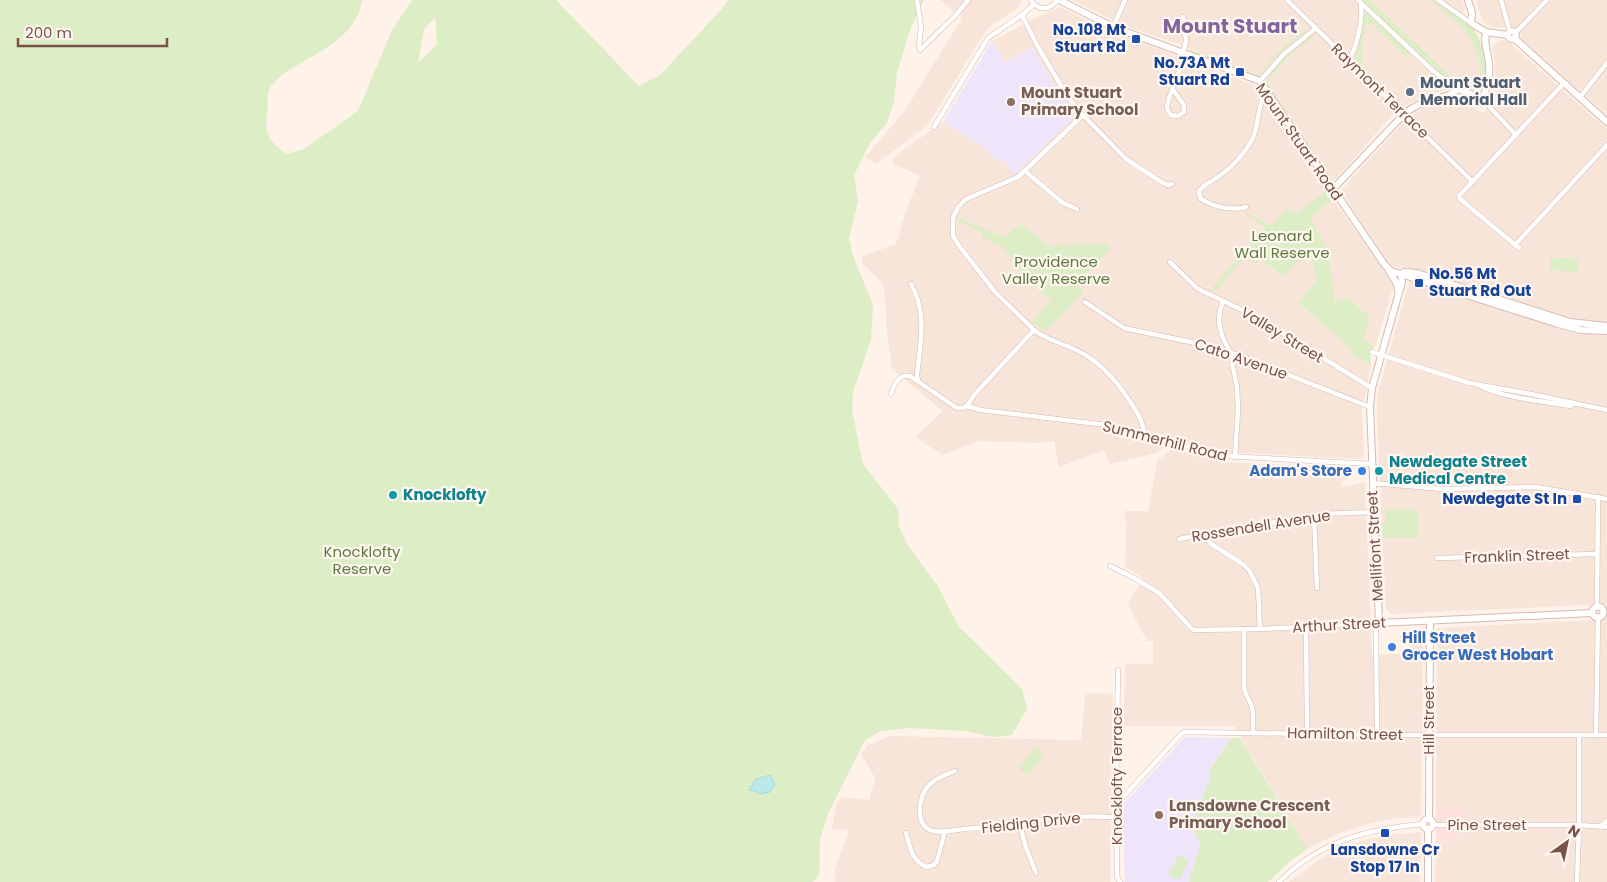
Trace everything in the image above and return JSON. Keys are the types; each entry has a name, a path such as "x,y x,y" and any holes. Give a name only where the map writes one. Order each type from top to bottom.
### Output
{"street":[{"path":"917,0 922,27 920,50 955,16 968,0"},
{"path":"934,127 988,38 1022,15 1032,2 1042,8 1047,8 1052,7 1058,0"},
{"name":"Mount Stuart Road","path":"1058,0 1113,27 1260,81 1387,268"},
{"path":"1113,27 1125,0"},
{"name":"Raymont Terrace","path":"1287,0 1473,182"},
{"path":"1438,0 1486,32 1512,34 1547,0"},
{"path":"1468,0 1472,13 1471,23"},
{"path":"1500,0 1512,34 1607,122"},
{"path":"1348,60 1354,50 1361,14 1359,2"},
{"path":"1359,2 1432,71 1458,89 1482,99 1516,135"},
{"path":"1022,15 1067,96 1083,116 1130,163 1162,183 1172,184"},
{"path":"1173,90 1184,105 1184,112 1178,116 1171,115 1167,110 1184,53 1186,41 1183,17"},
{"path":"1260,81 1284,54 1316,28"},
{"path":"1482,99 1490,76 1485,44 1486,32"},
{"path":"1580,97 1607,64"},
{"path":"1564,83 1459,196 1460,199 1518,244 1607,145"},
{"path":"1333,189 1403,114 1418,105 1451,94 1458,89"},
{"path":"1246,207 1240,211 1204,201 1200,198 1199,191 1202,186 1230,167 1249,145 1256,132 1263,97 1268,92"},
{"path":"1083,116 1010,182 966,199 958,207 952,223 953,236 995,292 1034,330 1048,339 1073,348 1088,357 1112,377 1140,418 1144,434"},
{"path":"1024,171 1062,203 1077,209"},
{"name":"Valley Street","path":"1170,262 1198,289 1258,318 1324,361 1372,388"},
{"path":"1387,268 1558,324 1581,330 1607,331"},
{"name":"Mellifont Street","path":"1387,268 1397,284"},
{"path":"1401,274 1404,272 1417,273 1570,322 1607,326"},
{"name":"Mellifont Street","path":"1398,292 1398,276 1401,274"},
{"name":"Mellifont Street","path":"1377,623 1370,407 1372,388 1402,282 1401,274"},
{"path":"911,284 922,318 918,381"},
{"name":"Cato Avenue","path":"1085,302 1124,328 1230,352 1370,407"},
{"path":"1224,302 1220,310 1219,322 1222,336 1230,352 1238,398 1235,458"},
{"path":"967,406 974,395 1034,330"},
{"path":"1372,352 1477,385 1607,410"},
{"path":"892,394 895,383 905,375 918,381"},
{"name":"Summerhill Road","path":"918,381 951,405 962,408 967,406 981,410 1107,425 1220,456 1371,464"},
{"path":"1372,483 1443,489 1536,487 1607,499"},
{"path":"1598,497 1597,607 1592,613 1598,618"},
{"name":"Rossendell Avenue","path":"1179,539 1314,515 1374,512"},
{"path":"1314,515 1317,588"},
{"path":"1205,534 1210,543 1249,570 1258,588 1260,629"},
{"name":"Franklin Street","path":"1437,558 1598,554"},
{"name":"Arthur Street","path":"1110,566 1159,593 1193,630 1260,629 1592,613"},
{"path":"1597,607 1602,608 1605,612 1598,618"},
{"path":"1596,735 1598,618"},
{"name":"Hill Street","path":"1428,882 1430,621"},
{"path":"1377,623 1377,735"},
{"path":"1306,627 1307,733"},
{"path":"1244,629 1244,693 1253,711 1253,732"},
{"name":"Knocklofty Terrace","path":"1118,670 1116,817 1117,876 1120,882"},
{"name":"Hamilton Street","path":"1116,805 1184,732 1377,735 1607,735"},
{"path":"1577,882 1579,735"},
{"name":"Fielding Drive","path":"955,771 934,780 926,789 920,805 920,816 924,826 931,831 1020,824 1076,816 1116,817"},
{"path":"1601,826 1607,822"},
{"path":"1020,824 1025,845 1036,873"},
{"name":"Pine Street","path":"1279,882 1308,858 1346,839 1374,830 1428,824 1579,825 1607,827"},
{"path":"906,833 914,857 919,864 927,867 934,865 937,861 945,831"}],"shaded area":[{"path":"940,0 1022,0 1019,7 988,28 927,126 876,164 865,157 904,112 962,18"},
{"path":"1072,0 1462,0 1466,8 1457,22 1468,33 1475,45 1481,73 1478,82 1473,86 1464,85 1432,94 1404,106 1394,113 1336,179 1332,179 1269,85 1268,80 1176,43 1125,26"},
{"path":"1476,0 1607,0 1607,115 1521,40 1521,34 1513,26 1494,28 1483,21"},
{"path":"1060,7 1105,29 1256,86 1327,190 1297,213 1286,211 1274,224 1267,225 1246,212 1245,214 1265,226 1215,291 1246,255 1257,264 1261,260 1284,275 1305,252 1312,259 1316,281 1298,303 1352,349 1350,353 1371,365 1362,412 1364,456 1361,459 1223,452 1173,439 1157,453 1110,464 1104,450 1059,467 1054,441 1037,443 978,441 943,455 915,437 943,411 892,369 884,285 862,263 862,256 896,244 906,211 920,176 892,163 897,154 943,122 985,148 994,158 1007,163 1076,112 1059,93 1032,48 1005,62 992,41"},
{"path":"1503,40 1510,43 1607,129 1607,322 1582,321 1566,317 1409,268 1396,267 1389,264 1342,193 1343,188 1401,125 1421,109 1431,104 1460,100 1483,113 1495,99 1495,63 1492,48 1496,43"},
{"name":"Mount Stuart Primary School","path":"992,41 1005,62 1032,48 1059,93 1076,112 1076,115 1012,175 1007,163 994,158 985,148 943,122"},
{"path":"1333,199 1391,281 1393,288 1376,344 1372,345 1364,340 1335,302 1328,252 1312,220 1312,216"},
{"path":"1412,281 1568,331 1607,335 1607,604 1395,614 1391,614 1386,609 1377,396 1409,282"},
{"path":"1173,448 1222,462 1346,467 1346,480 1342,480 1341,487 1365,482 1372,655 1410,653 1410,644 1423,644 1421,815 1364,825 1338,834 1307,849 1234,726 1124,726 1125,664 1153,664 1153,641 1147,641 1127,603 1144,579 1125,566 1126,522 1124,511 1148,511 1157,461"},
{"path":"1607,619 1607,882 1435,882 1436,841 1457,840 1461,818 1460,808 1436,807 1437,629"},
{"path":"1085,693 1113,694 1110,882 835,882 835,869 849,830 832,829 836,804 842,797 870,800 875,778 861,754 868,745 891,736 1081,740"},
{"name":"Lansdowne Crescent Primary School","path":"1185,737 1231,738 1208,772 1211,776 1192,824 1200,846 1189,881 1191,882 1125,882 1122,806"},
{"path":"1436,807 1460,808 1461,818 1457,840 1436,841"},
{"path":"1421,832 1420,882 1289,882 1332,852 1352,844 1371,838"}],"green space":[{"name":"Knocklofty Reserve","path":"0,0 362,0 359,13 345,33 335,42 282,75 269,90 266,121 267,133 272,141 287,154 304,149 358,111 392,30 412,0 556,0 639,86 660,75 728,0 924,0 911,27 897,73 894,101 887,123 870,143 854,175 858,202 849,238 853,256 873,305 871,340 853,392 852,410 863,464 898,509 899,527 909,547 937,585 959,627 1022,689 1027,708 1012,735 993,737 965,731 909,728 881,731 865,740 828,814 820,839 819,875 813,882 0,882","holes":["435,17 437,44 418,63 424,29"]},
{"path":"1361,0 1370,0 1451,77 1448,80 1431,66"},
{"path":"1430,0 1434,0 1468,24 1476,33 1480,40 1485,66 1484,81 1481,87 1474,90 1464,88 1464,85 1472,86 1479,78 1480,66 1477,54 1468,35 1462,28"},
{"path":"1367,12 1410,53 1406,57 1375,26 1372,24 1366,25 1361,52 1364,67 1400,103 1399,105 1355,62 1363,15"},
{"path":"1304,30 1307,31 1284,49 1258,76 1192,53 1189,49 1255,74 1259,73 1284,46"},
{"path":"1312,35 1314,37 1289,56 1268,80 1269,85 1329,177 1266,83 1272,70 1278,63 1292,49"},
{"name":"Leonard Wall Reserve","path":"1327,190 1327,197 1333,199 1312,216 1312,220 1328,252 1335,302 1348,298 1369,316 1364,339 1372,345 1376,344 1370,355 1371,365 1350,353 1352,349 1298,303 1316,281 1312,259 1305,253 1284,276 1261,260 1257,264 1246,256 1214,292 1210,290 1265,227 1245,214 1246,212 1267,224 1273,224 1286,210 1297,213"},
{"name":"Providence Valley Reserve","path":"959,218 1004,237 1021,224 1048,245 1106,244 1111,248 1077,284 1083,293 1045,332 1032,322 1051,301 1022,274 1003,247 983,238 981,232 958,221"},
{"path":"1551,257 1578,259 1577,272 1550,270"},
{"path":"1418,509 1419,538 1382,538 1381,524 1385,522 1385,510"},
{"path":"1231,738 1240,738 1307,849 1268,882 1191,882 1189,881 1200,846 1192,824 1211,776 1208,773"},
{"path":"1035,747 1045,754 1028,775 1019,768"},
{"path":"1179,855 1189,860 1179,880 1168,875"}],"water":[{"path":"770,775 775,784 770,792 760,794 749,790 756,779"}],"place":[{"name":"No.108 Mt Stuart Rd","path":"1136,39"},
{"name":"No.73A Mt Stuart Rd","path":"1240,72"},
{"name":"Mount Stuart Memorial Hall","path":"1410,92"},
{"name":"Mount Stuart Primary School","path":"1011,102"},
{"name":"No.56 Mt Stuart Rd Out","path":"1419,283"},
{"name":"Adam's Store","path":"1362,471"},
{"name":"Newdegate Street Medical Centre","path":"1379,471"},
{"name":"Knocklofty","path":"393,495"},
{"name":"Newdegate St In","path":"1577,499"},
{"name":"Hill Street Grocer West Hobart","path":"1392,647"},
{"name":"Lansdowne Crescent Primary School","path":"1159,815"},
{"name":"Lansdowne Cr Stop 17 In","path":"1385,833"}],"district":[{"name":"Mount Stuart","path":"1230,26"}]}
